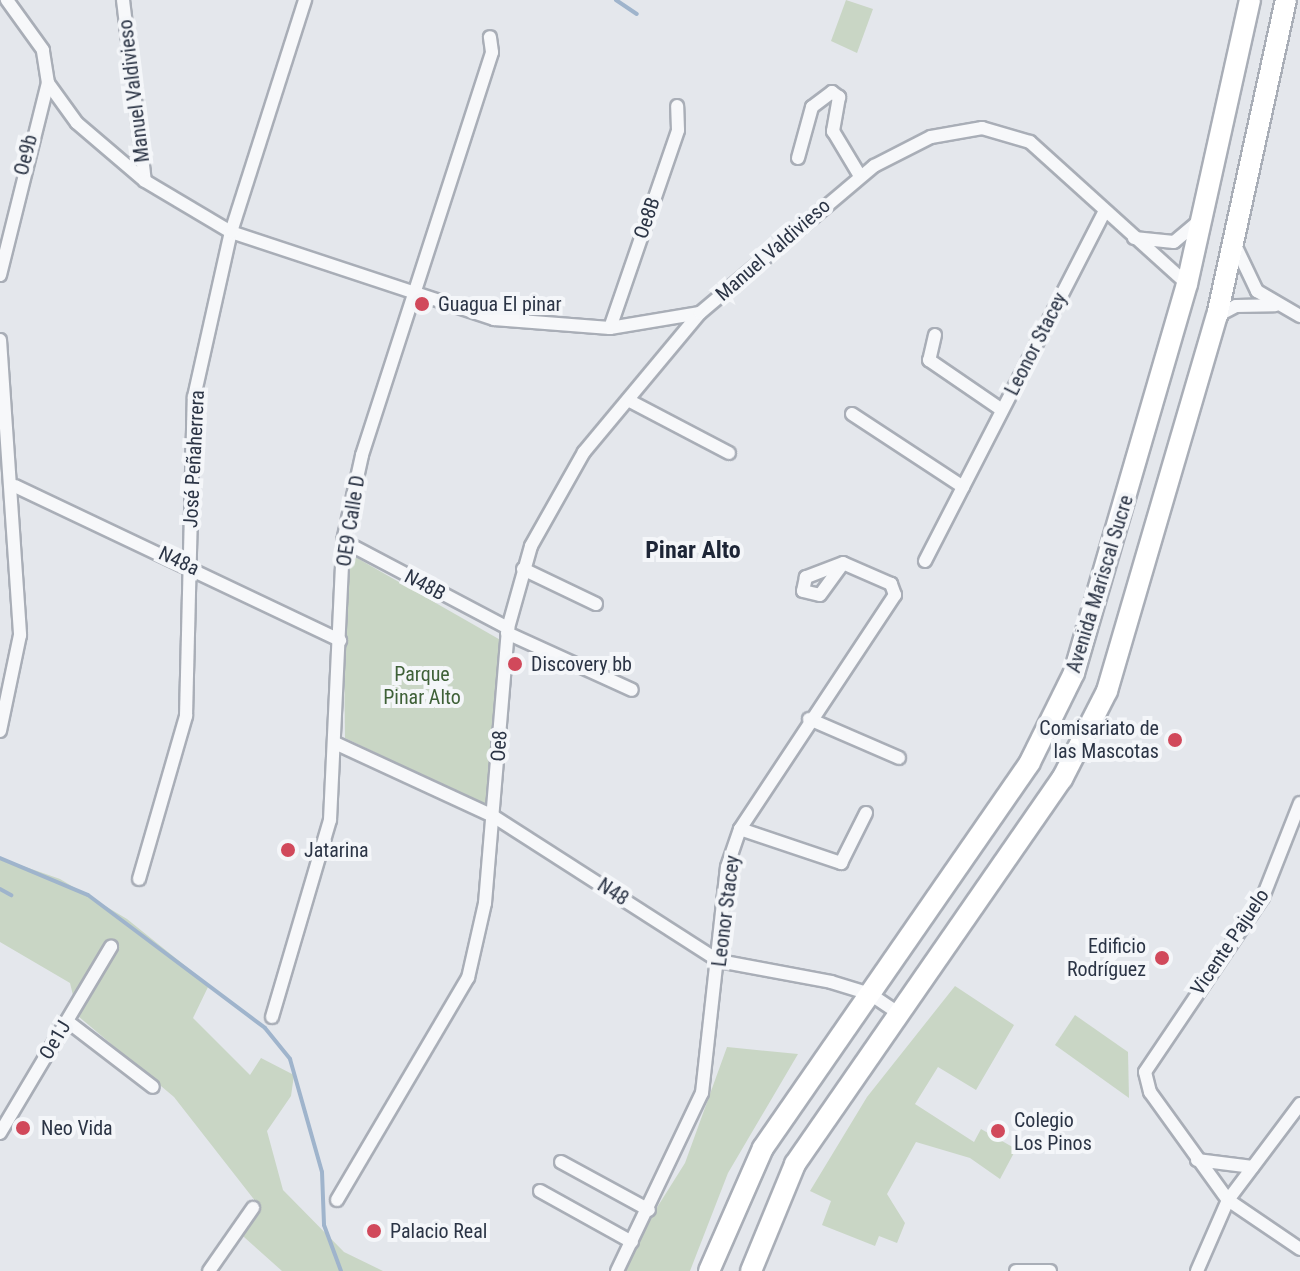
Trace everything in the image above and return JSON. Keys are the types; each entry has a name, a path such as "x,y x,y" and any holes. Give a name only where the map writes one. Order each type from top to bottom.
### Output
{"main road":[{"name":"Avenida Mariscal Sucre","path":"709,1271 763,1148 1030,762 1068,685 1141,448 1187,284 1250,0"},
{"name":"Avenida Mariscal Sucre","path":"751,1271 795,1164 1062,779 1107,691 1217,316 1286,0"},
{"path":"1141,448 1174,459"}],"street":[{"path":"7,0 43,50 48,83"},
{"name":"Manuel Valdivieso","path":"123,0 145,181"},
{"name":"José Peñaherrera","path":"139,879 183,737 194,397 231,232 305,0"},
{"name":"OE9 Calle D","path":"272,1017 328,832 335,743 343,541 362,455 492,52 490,37"},
{"name":"Manuel Valdivieso","path":"48,83 77,123 145,181 231,232 496,319 610,328 700,313 860,176 931,137 995,129 1030,142 1187,284"},
{"name":"Oe9b","path":"0,275 48,83"},
{"path":"798,158 812,107 832,92 839,97 833,131 860,176"},
{"name":"Oe8B","path":"610,328 678,130 677,106"},
{"name":"Leonor Stacey","path":"925,561 1104,212"},
{"path":"1134,238 1174,242 1203,217"},
{"path":"1233,237 1246,278 1278,305 1300,316"},
{"path":"1217,316 1253,303 1278,305"},
{"name":"Oe8","path":"337,1200 468,978 493,816 507,630 523,569 584,452 700,313"},
{"path":"935,335 929,360 1002,410"},
{"path":"0,340 15,486 20,635 0,731"},
{"path":"628,400 729,453"},
{"path":"852,414 963,487"},
{"name":"N48a","path":"15,486 188,565 340,640"},
{"name":"N48B","path":"343,541 507,630 632,690"},
{"name":"Leonor Stacey","path":"617,1271 649,1210 702,1093 727,867 740,829 809,719 895,595 891,584 843,563"},
{"path":"523,569 596,604"},
{"path":"809,719 899,758"},
{"name":"N48","path":"335,743 493,816 719,961 870,994 898,1013"},
{"name":"Vicente Pajuelo","path":"1197,1160 1150,1092 1145,1072 1263,897 1300,803"},
{"path":"740,829 841,863 866,813"},
{"name":"Oe1J","path":"0,1133 111,947"},
{"path":"67,1021 153,1087"},
{"path":"1197,1271 1228,1200 1300,1104"},
{"path":"1197,1160 1253,1167"},
{"path":"1197,1160 1228,1200 1300,1249"},
{"path":"561,1162 649,1210"},
{"path":"540,1191 632,1242"},
{"path":"209,1271 253,1208"},
{"path":"1016,1271 1050,1271"}],"green space":[{"path":"846,0 873,9 857,53 831,41"},
{"name":"Parque Pinar Alto","path":"343,550 504,642 489,807 345,738"},
{"path":"0,858 60,879 127,919 209,985 193,1018 250,1075 261,1058 294,1075 291,1096 267,1131 283,1190 344,1252 383,1271 282,1271 235,1229 260,1207 174,1097 78,1016 70,983 0,942"},
{"path":"955,986 1014,1025 976,1090 938,1067 915,1104 974,1142 981,1129 1016,1149 1000,1179 970,1158 916,1142 887,1194 905,1223 897,1243 879,1236 875,1246 822,1225 831,1201 810,1191 867,1097"},
{"path":"1075,1015 1128,1052 1129,1098 1055,1045"},
{"path":"727,1047 798,1054 728,1173 690,1271 617,1271 685,1163"}],"waterway":[{"path":"616,0 637,14"},
{"path":"0,858 88,895 265,1028 290,1059 322,1172 324,1225 341,1271"},
{"path":"0,889 11,895"}],"place":[{"name":"Guagua El pinar","path":"422,304"},
{"name":"Discovery bb","path":"515,664"},
{"name":"Comisariato de las Mascotas","path":"1175,740"},
{"name":"Jatarina","path":"288,850"},
{"name":"Edificio Rodríguez","path":"1162,958"},
{"name":"Neo Vida","path":"23,1128"},
{"name":"Colegio Los Pinos","path":"998,1131"},
{"name":"Palacio Real","path":"374,1231"}],"district":[{"name":"Pinar Alto","path":"693,551"}]}
